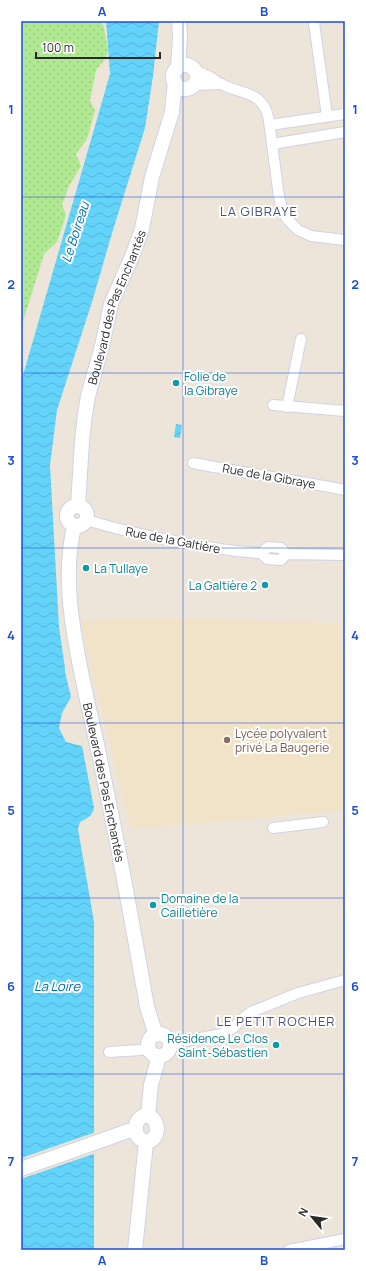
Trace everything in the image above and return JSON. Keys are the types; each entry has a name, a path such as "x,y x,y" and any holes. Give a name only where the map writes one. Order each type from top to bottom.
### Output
{"main road":[{"name":"Boulevard des Pas Enchantés","path":"78,506 85,414 88,396 102,346 111,304 138,241 145,217 152,177 172,112 187,77 180,37 179,21"},
{"path":"78,506 82,507 86,511 87,520 82,526 74,527 68,521 66,514 70,508 78,506"},
{"name":"Boulevard des Pas Enchantés","path":"74,527 69,563 74,636 105,783 147,1007 156,1035"},
{"path":"148,1116 154,1052 149,1041 156,1035 168,1038 170,1048 167,1053 164,1055 154,1052"},
{"path":"21,1169 132,1130 142,1116 153,1118 156,1123 156,1131 150,1141 146,1142 141,1140 132,1130"},
{"path":"135,1250 146,1142"}],"street":[{"path":"315,21 314,23 327,116"},
{"path":"187,77 221,84 251,94 259,100 268,113 281,205 288,220 298,230 311,236 345,240"},
{"path":"270,125 345,114"},
{"path":"272,144 345,132"},
{"path":"287,407 301,339"},
{"path":"272,405 345,411"},
{"name":"Rue de la Gibraye","path":"193,463 345,490"},
{"name":"Rue de la Galtière","path":"87,520 111,528 226,551 261,553 268,547 281,548 286,554 345,555"},
{"path":"273,828 323,822"},
{"path":"170,1044 221,1034 233,1028 245,1016 257,1009 298,993 345,980"},
{"path":"109,1052 141,1050 154,1052"},
{"path":"293,1250 345,1239"}],"shaded area":[{"name":"Lycée polyvalent privé La Baugerie","path":"160,618 339,623 342,670 345,670 345,810 131,829 80,621"}],"green space":[{"path":"21,21 101,21 104,27 108,51 106,58 96,70 90,100 95,111 87,139 76,154 81,166 69,186 62,205 66,215 57,242 44,254 21,328"}],"water":[{"name":"La Loire","path":"106,21 159,21 145,128 92,302 57,410 50,465 59,627 65,672 71,697 62,713 59,728 66,742 82,746 94,808 89,816 80,822 78,829 94,922 94,1250 21,1250 21,382 110,74"},
{"path":"176,424 182,425 180,438 174,437"}],"pier":[{"path":"96,1132 96,1153 21,1179 21,1158"}],"place":[{"name":"Folie de la Gibraye","path":"176,383"},
{"name":"La Tullaye","path":"86,568"},
{"name":"La Galtière 2","path":"265,585"},
{"name":"Lycée polyvalent privé La Baugerie","path":"227,740"},
{"name":"Domaine de la Cailletière","path":"153,905"},
{"name":"Résidence Le Clos Saint-Sébastien","path":"276,1045"}],"district":[{"name":"LA GIBRAYE","path":"259,211"},
{"name":"LE PETIT ROCHER","path":"276,1021"}],"water label":[{"name":"Le Boireau","path":"75,232"}]}
